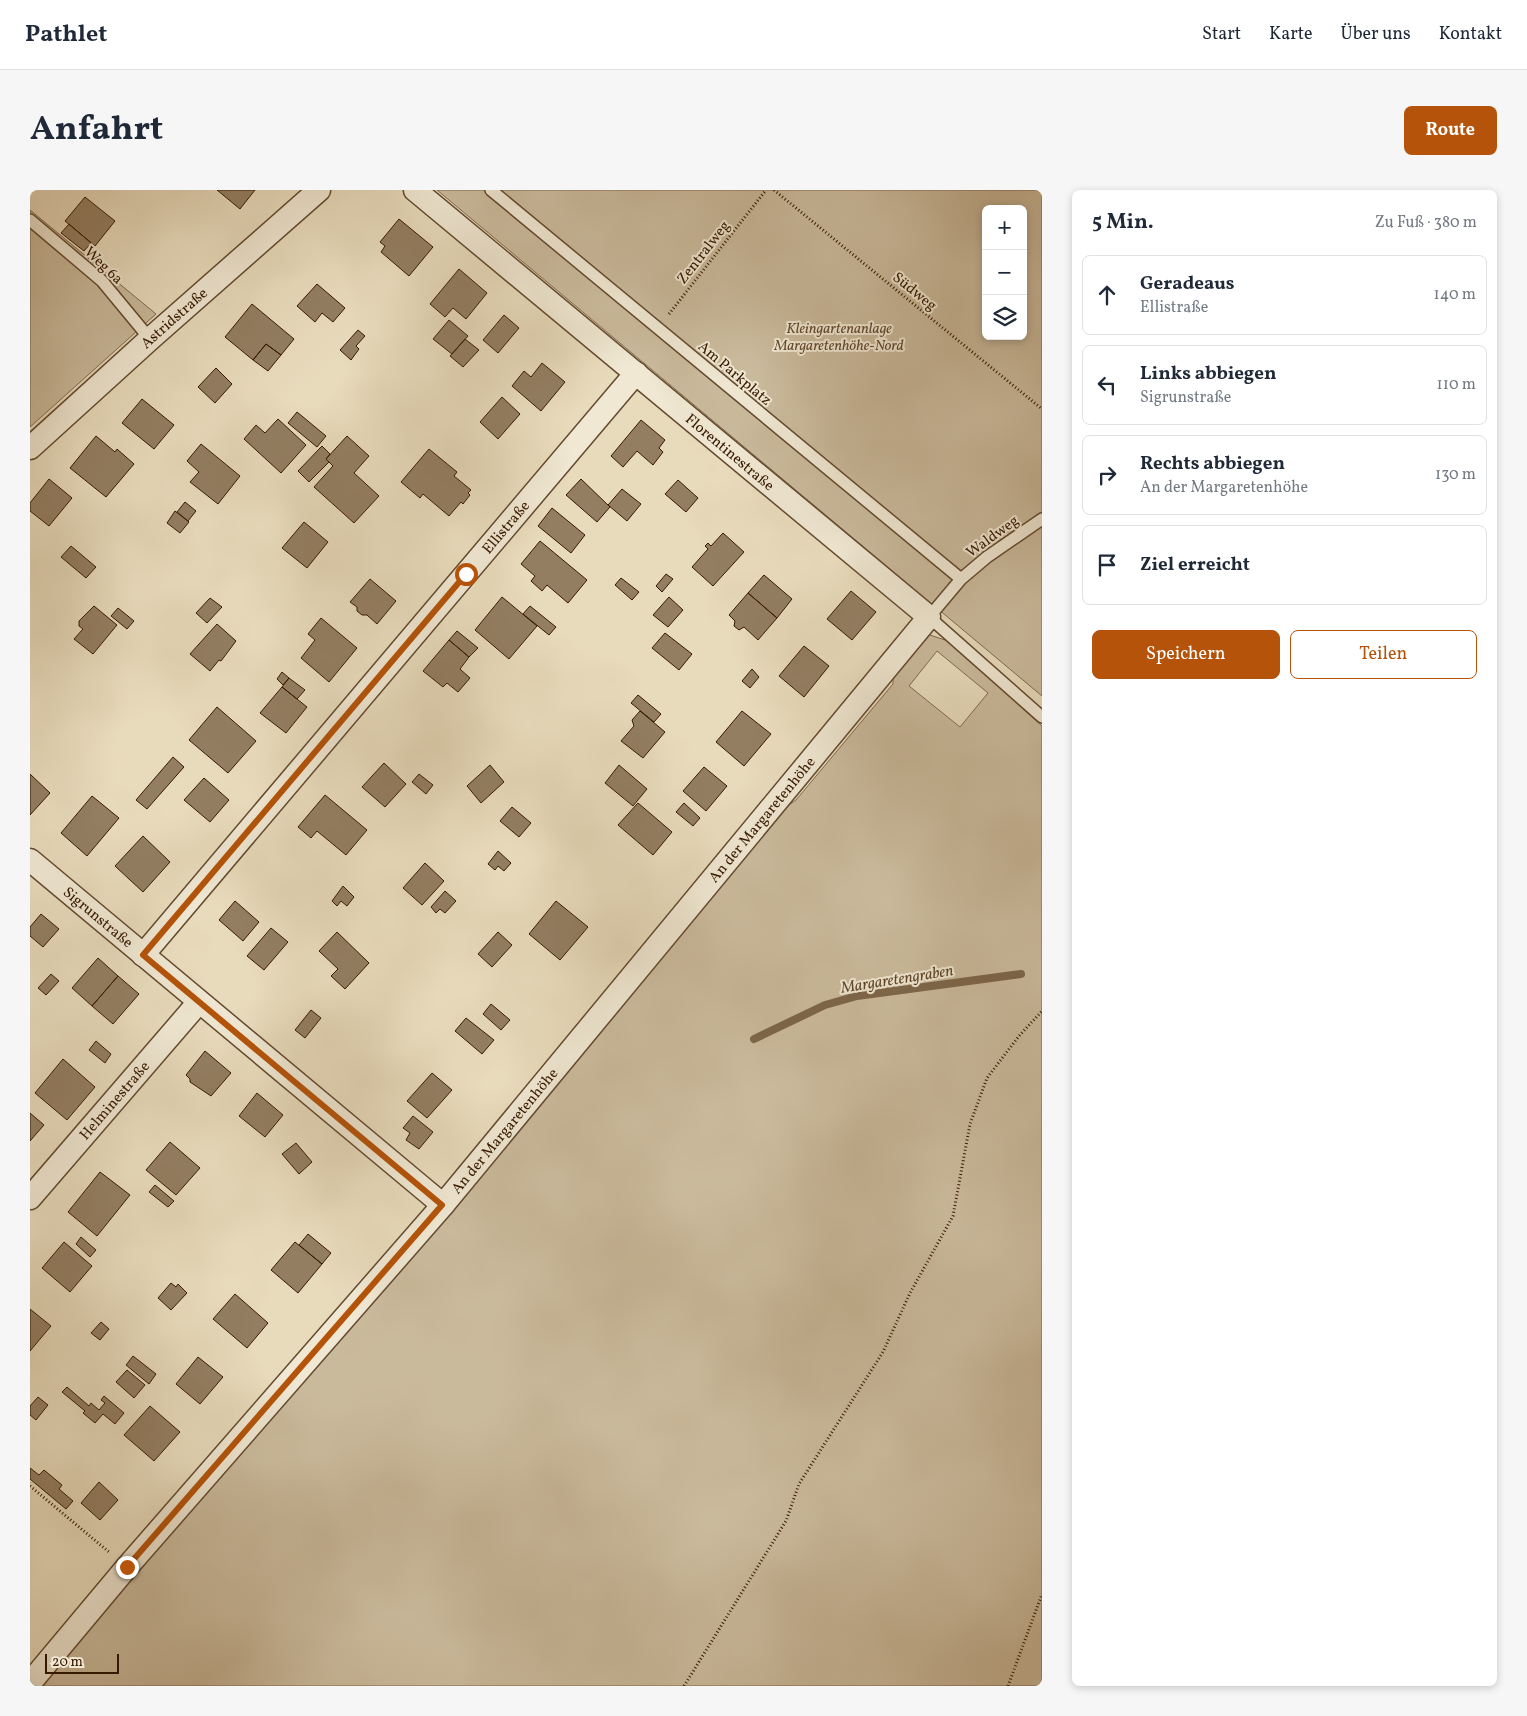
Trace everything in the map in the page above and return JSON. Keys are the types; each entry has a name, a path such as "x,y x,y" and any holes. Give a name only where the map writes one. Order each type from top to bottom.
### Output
{"street":[{"name":"Astridstraße","path":"30,448 319,190"},
{"name":"Florentinestraße","path":"415,190 929,616"},
{"name":"Ellistraße","path":"143,955 636,374"},
{"name":"An der Margaretenhöhe","path":"30,1683 127,1567 442,1205 929,616"},
{"name":"Sigrunstraße","path":"30,860 442,1205"},
{"name":"Helminestraße","path":"30,1198 199,1002"}],"lane":[{"name":"Am Parkplatz","path":"491,190 960,578"},
{"name":"Weg 6a","path":"30,220 102,281 150,339"},
{"name":"Waldweg","path":"929,616 960,578 1042,519"},
{"name":"Florentinestraße","path":"929,616 1042,717"}],"path":[{"name":"Zentralweg","path":"658,328 766,190"},
{"name":"Südweg","path":"774,190 1042,409"},
{"path":"684,1686 786,1520 799,1484 883,1352 910,1293 953,1216 970,1124 987,1078 1019,1036 1042,1011"},
{"path":"30,1486 127,1567"},
{"path":"1008,1686 1042,1594"}],"green space":[{"name":"Kleingartenanlage Margaretenhöhe-Nord","path":"437,190 1042,190 1042,696"},
{"path":"30,210 156,314 30,427"},
{"path":"927,634 948,641 1042,726 1042,1686 38,1686 768,820 796,800 893,684 893,674","holes":["937,651 988,693 960,727 909,686"]}],"building":[{"path":"217,190 255,190 240,209"},
{"path":"85,197 115,221 95,246 65,221"},
{"path":"399,219 433,247 409,276 381,252 385,246 380,242"},
{"path":"69,224 91,243 84,251 61,233"},
{"path":"459,269 487,293 466,319 453,308 445,317 430,304"},
{"path":"317,284 345,308 333,322 322,313 315,322 297,306"},
{"path":"252,304 294,339 281,355 266,344 253,360 225,337"},
{"path":"504,315 519,328 498,353 483,340"},
{"path":"449,320 468,336 452,354 433,339"},
{"path":"358,330 365,336 356,346 359,349 351,360 340,350"},
{"path":"465,339 479,350 463,367 450,356"},
{"path":"266,344 281,355 268,371 253,360"},
{"path":"542,363 565,382 541,411 512,386 524,371 531,377"},
{"path":"216,368 232,384 215,403 198,387"},
{"path":"502,397 520,414 498,439 480,422"},
{"path":"142,399 174,425 154,449 122,423"},
{"path":"297,412 326,436 317,447 288,423"},
{"path":"278,419 306,445 281,473 244,439 256,425 265,433"},
{"path":"641,420 665,440 659,448 663,452 653,465 637,451 623,467 611,456"},
{"path":"96,436 115,452 117,449 134,464 106,497 70,468"},
{"path":"347,436 369,456 354,473 379,496 354,523 314,487 333,466 326,459"},
{"path":"201,444 240,476 218,504 190,482 199,472 187,461"},
{"path":"322,446 330,454 326,459 329,462 309,482 298,471"},
{"path":"429,449 457,472 454,476 471,490 468,493 470,495 463,504 461,502 449,516 423,494 420,498 401,482"},
{"path":"49,479 72,498 49,526 30,511 30,503"},
{"path":"581,479 610,507 597,522 566,495"},
{"path":"678,480 698,498 686,512 665,494"},
{"path":"622,489 641,504 627,521 608,505"},
{"path":"185,502 196,511 188,521 177,512"},
{"path":"552,508 585,535 571,553 538,526"},
{"path":"175,511 189,522 180,533 167,523"},
{"path":"304,522 328,542 307,568 282,548"},
{"path":"723,533 744,552 713,586 692,567 708,549 705,546 708,543 711,546"},
{"path":"540,541 587,580 568,603 547,585 542,591 531,581 535,576 521,564"},
{"path":"71,546 96,567 86,578 61,557"},
{"path":"666,574 673,579 662,592 656,586"},
{"path":"764,575 792,599 777,618 748,593"},
{"path":"621,578 639,592 632,600 615,585"},
{"path":"370,579 396,601 377,624 367,615 362,615 357,611 357,607 350,602"},
{"path":"851,591 876,612 852,640 827,619"},
{"path":"748,593 777,618 758,640 744,627 739,630 734,626 735,621 729,615"},
{"path":"502,597 537,626 509,659 475,630"},
{"path":"669,597 683,610 668,627 653,615"},
{"path":"210,598 222,607 207,623 196,613"},
{"path":"94,606 117,625 93,654 74,639 83,629 79,626 79,621"},
{"path":"530,606 556,627 549,635 523,614"},
{"path":"118,608 134,621 127,629 111,616"},
{"path":"321,618 357,648 329,682 301,658 315,640 308,634"},
{"path":"217,624 236,641 221,661 219,660 210,671 190,654"},
{"path":"457,631 478,648 469,657 449,640"},
{"path":"665,633 692,654 679,670 652,648"},
{"path":"449,640 469,657 460,669 470,678 458,692 447,683 443,687 423,671"},
{"path":"804,646 829,666 804,697 779,676"},
{"path":"752,669 759,677 750,688 742,681"},
{"path":"282,672 289,678 283,685 277,679"},
{"path":"289,678 305,690 297,699 282,687"},
{"path":"282,687 307,707 286,733 260,713"},
{"path":"638,695 661,714 654,722 631,703"},
{"path":"217,707 256,741 228,773 189,740"},
{"path":"640,711 665,732 643,758 621,741 634,726 632,720"},
{"path":"742,711 771,734 744,766 716,742"},
{"path":"173,757 184,767 147,809 136,800"},
{"path":"384,763 406,784 385,807 362,787"},
{"path":"490,765 504,782 481,803 467,786"},
{"path":"619,765 647,789 633,806 605,783"},
{"path":"704,767 727,786 706,811 683,791"},
{"path":"30,774 50,793 30,815"},
{"path":"419,774 433,785 426,794 412,782"},
{"path":"204,778 229,800 210,822 184,800"},
{"path":"325,795 367,830 346,855 317,831 311,838 298,827"},
{"path":"92,796 119,818 87,856 61,833"},
{"path":"638,803 672,832 653,855 618,825"},
{"path":"684,803 700,818 693,826 676,812"},
{"path":"512,807 531,823 519,837 500,821"},
{"path":"143,836 170,862 143,892 115,866"},
{"path":"498,851 511,863 504,871 498,866 495,870 488,864"},
{"path":"425,863 444,881 422,905 403,888"},
{"path":"343,886 354,897 347,906 341,901 337,906 332,901"},
{"path":"445,891 456,901 445,913 440,909 436,913 431,907"},
{"path":"235,901 259,922 243,941 219,920"},
{"path":"556,901 588,927 560,960 529,934"},
{"path":"41,914 59,929 43,947 30,936 30,927"},
{"path":"271,928 288,942 264,970 247,956"},
{"path":"337,932 369,963 345,989 331,976 338,969 319,951"},
{"path":"498,932 512,945 492,967 478,954"},
{"path":"98,958 118,976 92,1006 72,988"},
{"path":"51,974 59,981 46,995 38,988"},
{"path":"118,976 139,994 113,1024 92,1006"},
{"path":"491,1004 510,1020 501,1030 483,1014"},
{"path":"311,1010 321,1018 305,1038 295,1030"},
{"path":"466,1018 494,1040 482,1054 455,1031"},
{"path":"96,1041 111,1054 105,1063 89,1050"},
{"path":"205,1051 231,1073 211,1096 190,1082 186,1075"},
{"path":"63,1059 95,1087 67,1120 35,1093"},
{"path":"432,1073 452,1090 427,1118 407,1101"},
{"path":"257,1093 283,1115 265,1137 239,1116"},
{"path":"30,1113 44,1125 30,1141"},
{"path":"413,1116 433,1132 419,1149 406,1140 410,1133 403,1128"},
{"path":"170,1142 200,1168 176,1195 146,1170"},
{"path":"296,1143 312,1162 299,1174 282,1154"},
{"path":"100,1172 130,1195 97,1236 68,1212"},
{"path":"155,1185 174,1201 168,1207 149,1192"},
{"path":"308,1234 331,1253 322,1264 299,1245"},
{"path":"81,1237 96,1250 90,1257 76,1244"},
{"path":"64,1242 92,1266 70,1292 42,1268"},
{"path":"295,1242 322,1264 298,1293 271,1270"},
{"path":"171,1283 176,1287 178,1284 187,1293 171,1310 158,1298"},
{"path":"235,1294 268,1323 247,1348 213,1319"},
{"path":"30,1309 51,1326 30,1351"},
{"path":"101,1322 109,1329 100,1340 91,1333"},
{"path":"133,1356 156,1374 149,1384 126,1365"},
{"path":"198,1357 223,1377 200,1404 176,1384"},
{"path":"127,1370 145,1385 134,1398 116,1382"},
{"path":"67,1387 89,1406 91,1403 99,1410 105,1403 101,1400 104,1396 124,1413 115,1424 103,1414 95,1423 83,1413 85,1411 62,1392"},
{"path":"38,1397 48,1405 36,1420 30,1415 30,1406"},
{"path":"150,1406 180,1432 154,1461 124,1435"},
{"path":"30,1468 39,1475 44,1470 62,1485 59,1489 73,1501 66,1509 30,1479"},
{"path":"99,1482 118,1500 100,1520 81,1503"}],"waterway":[{"name":"Margaretengraben","path":"754,1039 825,1005 857,996 1021,974"}],"route":[{"path":"127,1567 442,1205 143,955 466,574"}]}
